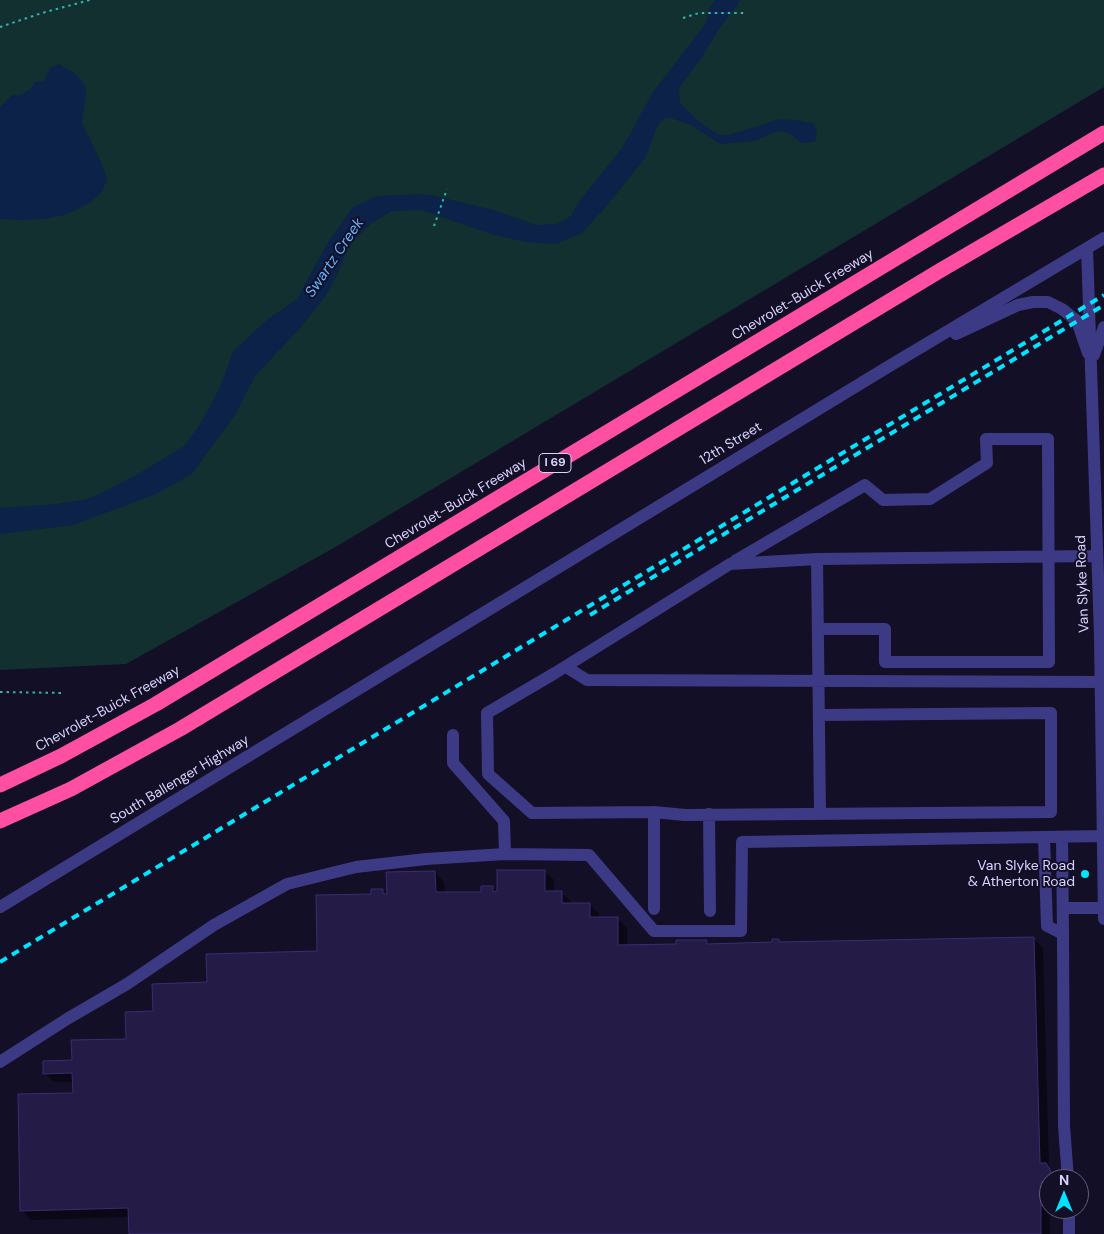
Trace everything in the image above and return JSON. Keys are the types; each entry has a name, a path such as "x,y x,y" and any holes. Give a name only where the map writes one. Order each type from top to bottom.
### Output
{"highway":[{"name":"Chevrolet-Buick Freeway","path":"0,784 68,752 156,704 1104,133"},
{"name":"I 69","path":"0,822 79,785 180,729 941,270 1104,175"}],"street":[{"name":"12th Street","path":"376,679 890,365 1104,238"},
{"name":"Van Slyke Road","path":"1088,248 1092,362 1099,428 1100,540 1098,556 1102,636 1104,919"},
{"path":"890,365 1018,305 1033,302 1048,302 1062,309 1077,321 1092,362"},
{"path":"1092,362 1104,327"},
{"path":"818,629 885,628 885,662 1049,662 1048,439 986,439 986,464 930,499 884,500 865,485 730,564 566,667 487,714 488,774 532,813 1052,812 1051,713 819,715"},
{"path":"730,564 817,559 1098,556"},
{"path":"817,559 820,813"},
{"path":"566,667 587,680 1102,682"},
{"name":"South Ballenger Highway","path":"0,907 376,679"},
{"path":"453,735 453,763 504,821 505,854"},
{"path":"654,812 654,909"},
{"path":"709,814 710,911"},
{"path":"0,1062 67,1019 127,984 214,925 287,884 356,867 426,859 505,854 589,855 654,931 741,931 742,842 1103,836"},
{"path":"1062,837 1064,1126 1067,1169"},
{"path":"1044,838 1047,926 1063,934"},
{"path":"1063,908 1104,908"},
{"path":"1069,1219 1069,1234"}],"path":[{"path":"0,28 42,13 90,0"},
{"path":"683,18 699,13 747,13"},
{"path":"434,226 447,189"},
{"path":"0,692 63,692"}],"green space":[{"path":"0,0 1104,0 1104,87 339,545 126,664 0,670"}],"water":[{"name":"Swartz Creek","path":"715,0 740,0 721,26 701,59 679,88 680,103 701,123 719,135 729,135 780,119 813,123 817,131 816,141 802,143 788,133 778,131 755,141 720,144 691,125 666,118 661,121 655,132 646,157 605,208 582,233 556,244 526,242 495,235 421,210 392,211 372,223 348,248 338,273 325,297 301,327 256,375 235,415 192,474 154,495 73,525 0,534 0,508 56,504 83,500 95,496 138,474 184,446 200,424 219,389 233,351 268,319 297,299 328,242 353,207 377,196 422,194 493,210 537,225 556,224 571,216 580,200 622,148 653,92 705,24 710,7"},
{"path":"59,64 75,73 85,85 86,95 82,123 102,164 107,179 102,192 90,203 68,214 45,219 0,219 0,107 12,95 21,95 30,89 35,82 44,81 50,68"}],"building":[{"path":"497,870 545,870 545,891 562,891 562,903 590,903 590,917 618,917 618,945 676,944 676,940 707,940 707,944 772,942 772,939 779,939 779,942 1034,937 1040,1163 1046,1163 1050,1169 1039,1169 1039,1219 1041,1219 1041,1234 129,1234 128,1208 20,1211 18,1094 73,1093 72,1073 43,1074 43,1061 72,1060 71,1040 126,1039 125,1012 153,1011 152,984 207,982 206,954 317,951 316,895 371,894 371,889 383,889 383,894 387,894 386,872 435,871 436,892 481,892 481,886 493,886 493,892 497,891"}],"railway":[{"path":"0,962 1104,295"},
{"path":"590,615 1104,305"}],"place":[{"name":"Van Slyke Road & Atherton Road","path":"1085,874"}]}
